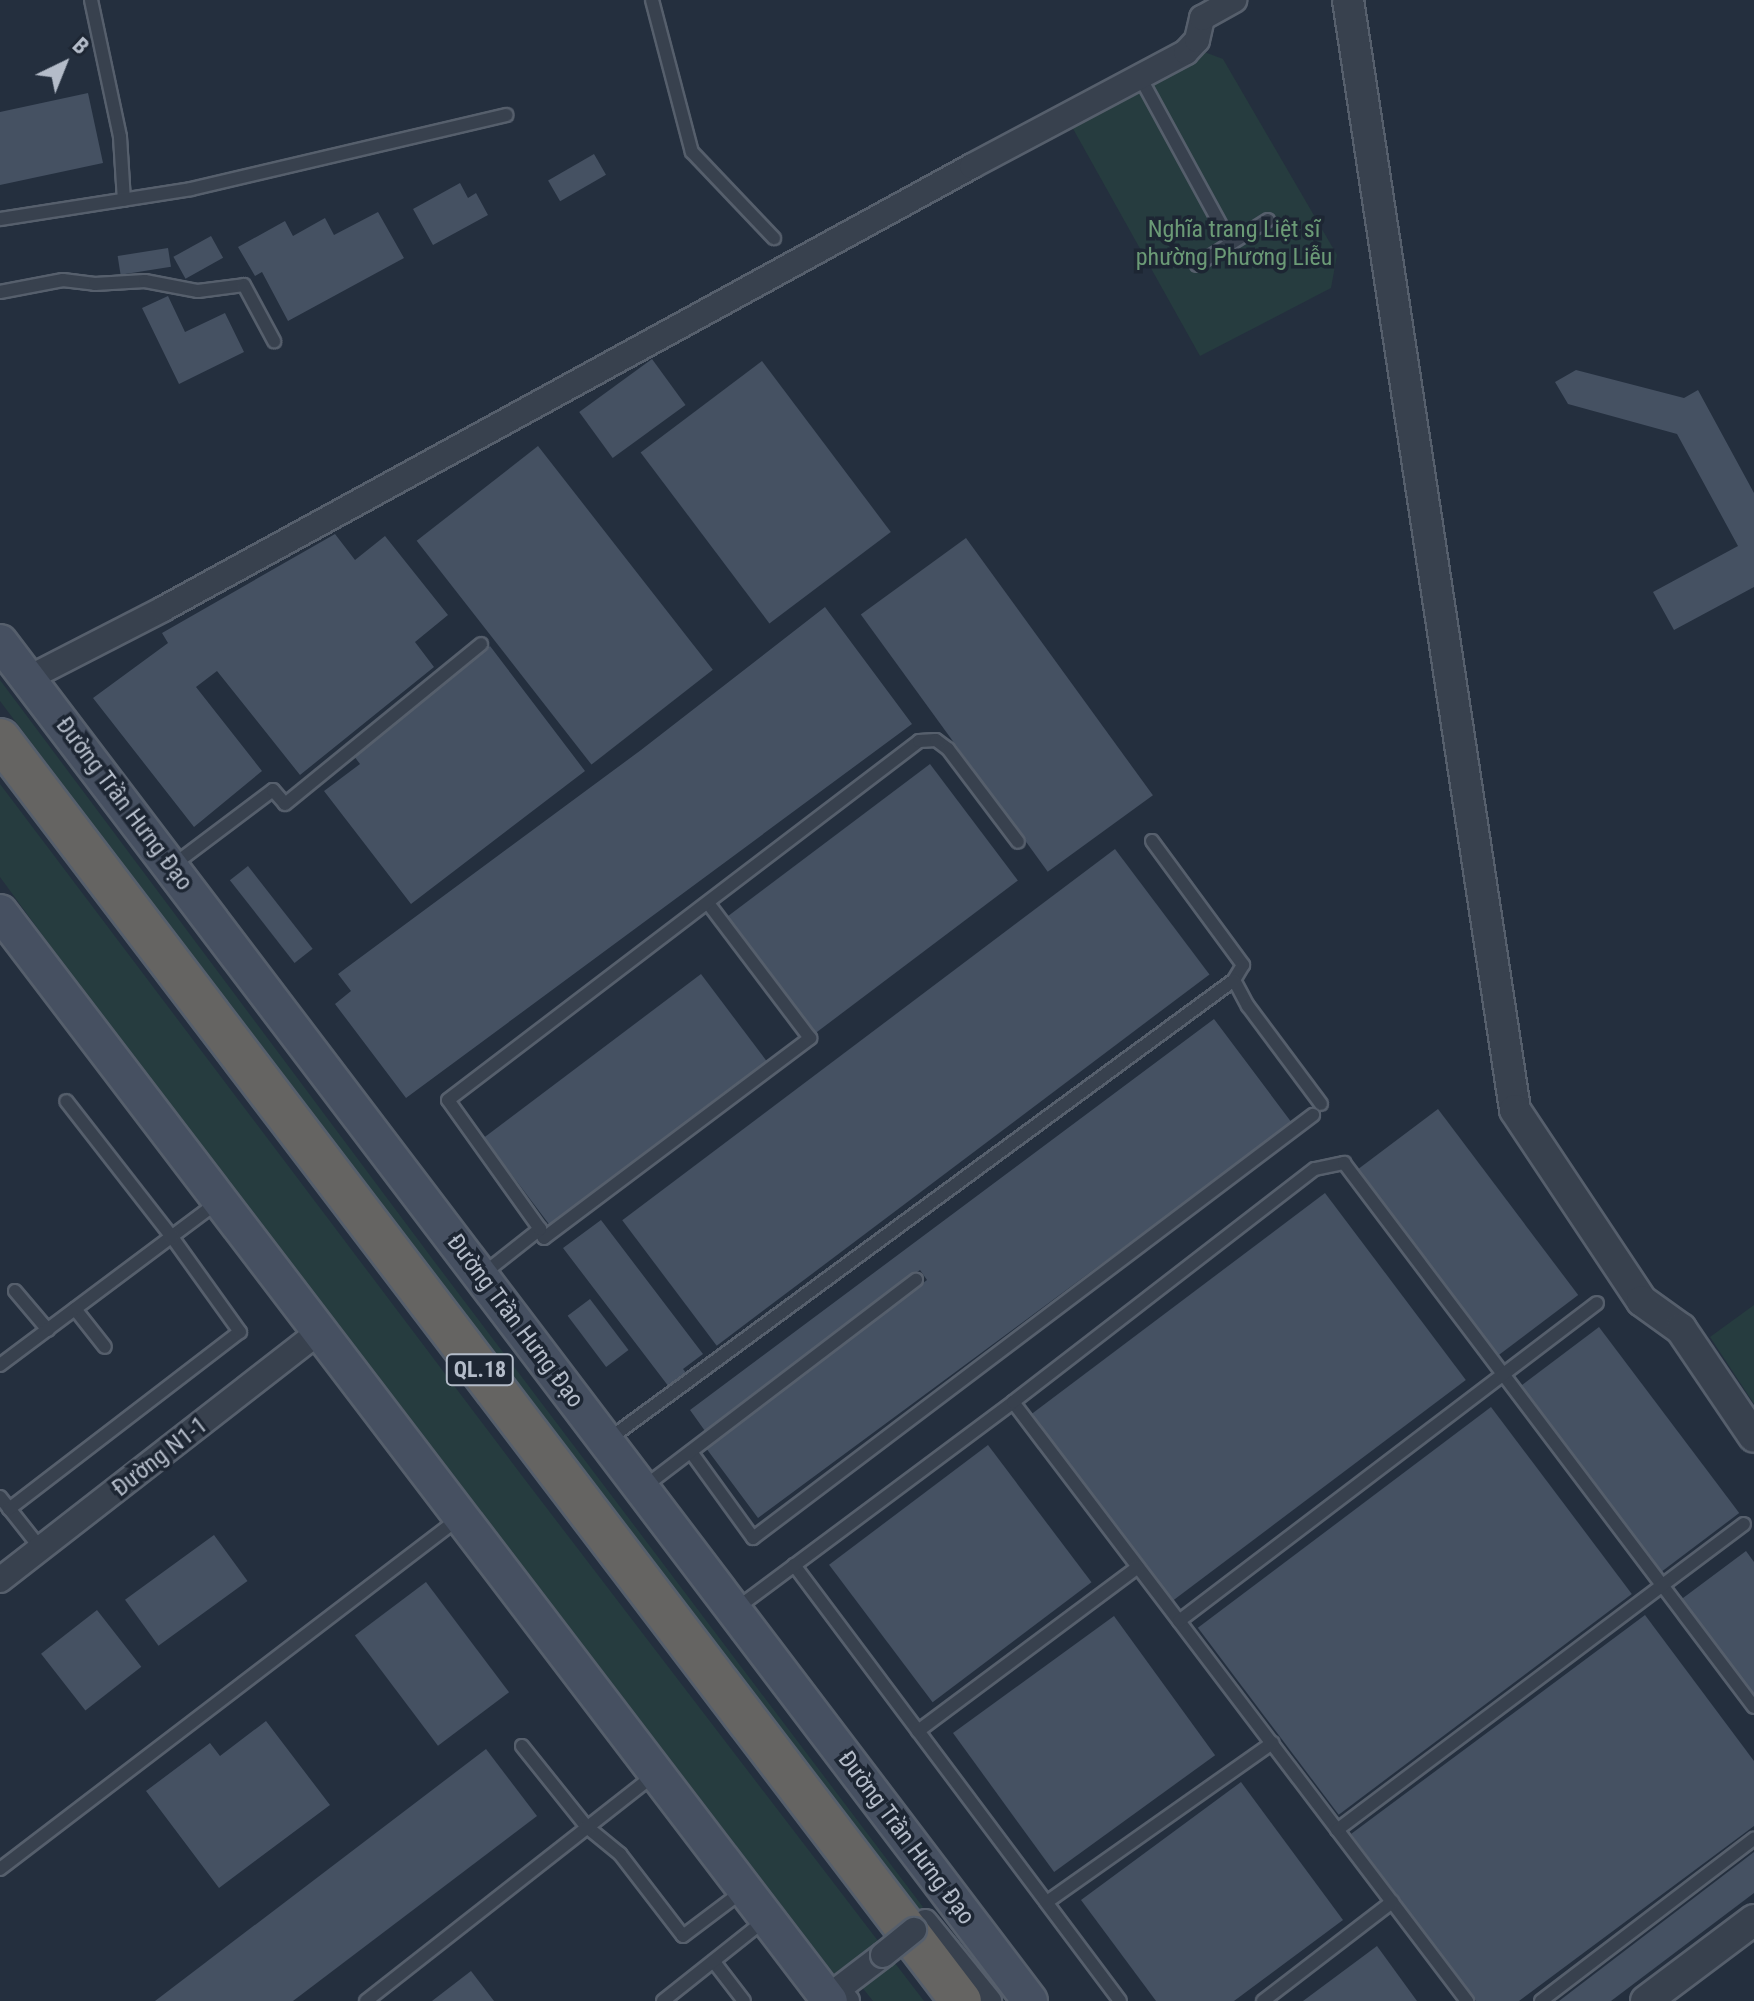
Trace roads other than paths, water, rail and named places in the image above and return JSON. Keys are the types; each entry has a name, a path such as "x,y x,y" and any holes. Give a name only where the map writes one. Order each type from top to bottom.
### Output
{"highway":[{"name":"QL.18","path":"0,739 961,2001"}],"main road":[{"name":"Đường Trần Hưng Đạo","path":"0,642 1030,2001"},
{"path":"4,925 220,1200 830,2001"}],"street":[{"path":"29,678 163,609 1140,77 1194,45 1202,18 1234,0"},
{"path":"1348,0 1515,1110 1642,1301 1681,1329 1754,1437"},
{"name":"Đường N1-1","path":"0,1580 318,1332"},
{"path":"1646,2001 1754,1920"},
{"path":"847,2001 837,1990 925,1922 989,2001"}],"lane":[{"path":"91,0 120,137 124,200"},
{"path":"652,0 692,152 774,238"},
{"path":"1140,77 1230,242"},
{"path":"0,219 191,189 506,115"},
{"path":"1197,265 1268,220"},
{"path":"0,292 63,280 95,284 145,281 198,291 244,285 274,341"},
{"path":"172,866 273,790 285,804 481,644"},
{"path":"708,903 810,1038 544,1238 448,1100 911,745 926,739 940,741 1018,842"},
{"path":"606,1441 650,1405 725,1355 1234,980 1243,965 1152,841"},
{"path":"691,1452 753,1538 1317,1110 1234,980"},
{"path":"9,1509 240,1332 172,1237 66,1101"},
{"path":"734,1611 1013,1402 1315,1169 1344,1163 1754,1707"},
{"path":"0,1365 220,1200"},
{"path":"481,1276 539,1229"},
{"path":"642,1489 916,1280"},
{"path":"15,1291 48,1330"},
{"path":"1179,1621 1597,1303"},
{"path":"75,1309 105,1347"},
{"path":"1013,1402 1467,2001"},
{"path":"0,1497 41,1549"},
{"path":"0,1869 461,1517"},
{"path":"1337,1830 1664,1588 1744,1524"},
{"path":"794,1565 1120,2001"},
{"path":"918,1731 1138,1567"},
{"path":"1047,1902 1272,1743"},
{"path":"522,1746 587,1827 620,1854 683,1936 744,1890"},
{"path":"366,2001 655,1774"},
{"path":"1541,2001 1754,1839"},
{"path":"1263,2001 1392,1902"},
{"path":"663,2001 766,1919"},
{"path":"714,1962 744,2001"}],"park label":[{"name":"Nghĩa trang Liệt sĩ phường Phương Liễu","path":"1234,244"}]}
